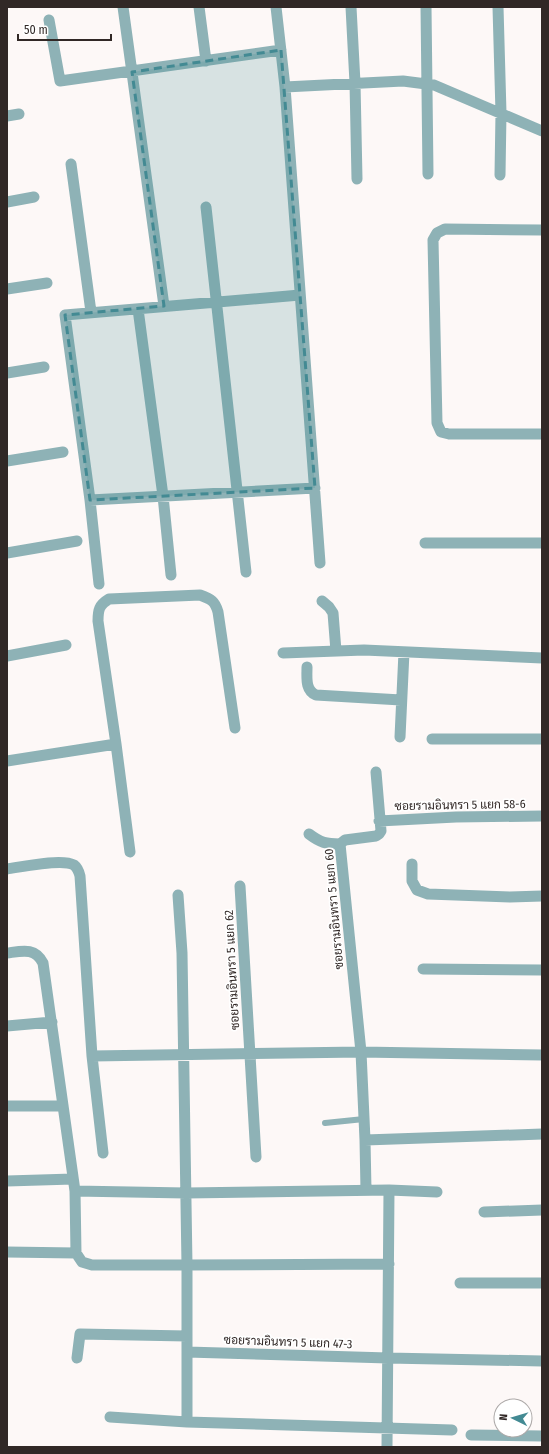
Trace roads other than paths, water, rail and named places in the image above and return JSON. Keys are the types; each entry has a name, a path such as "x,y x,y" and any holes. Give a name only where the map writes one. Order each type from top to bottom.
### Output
{"street":[{"path":"123,7 164,306"},
{"path":"199,7 206,61"},
{"path":"276,7 285,88 320,563"},
{"path":"351,7 355,83 357,179"},
{"path":"426,7 428,174"},
{"path":"498,7 501,113 500,174"},
{"path":"49,20 60,81 281,50"},
{"path":"285,88 403,81 434,85 542,130"},
{"path":"7,116 19,114"},
{"path":"71,164 91,312"},
{"path":"7,202 34,198"},
{"path":"206,207 246,572"},
{"path":"542,230 445,229 437,233 433,240 437,423 441,432 449,434 542,434"},
{"path":"7,289 47,283"},
{"path":"99,584 90,500 65,315 300,295"},
{"path":"138,309 171,575"},
{"path":"7,373 44,367"},
{"path":"7,461 63,452"},
{"path":"90,500 315,488"},
{"path":"7,553 77,541"},
{"path":"425,543 542,543"},
{"path":"130,852 98,621 100,608 103,603 109,599 200,595 209,598 215,603 218,612 235,728"},
{"path":"322,601 329,607 332,613 336,651"},
{"path":"7,656 66,645"},
{"path":"283,653 364,650 542,658"},
{"path":"400,737 404,652"},
{"path":"307,667 307,687 311,693 316,695 401,700"},
{"path":"432,739 542,740"},
{"path":"7,761 116,744"},
{"name":"ซอยรามอินทรา 5 แยก 60","path":"366,1190 361,1052 340,844 345,840 376,836 380,834 376,772"},
{"name":"ซอยรามอินทรา 5 แยก 58-6","path":"379,820 542,816"},
{"path":"309,834 318,841 326,844 340,844"},
{"path":"7,869 53,863 66,863 74,865 78,869 81,884 92,1056 103,1153"},
{"path":"412,864 412,881 417,890 428,894 510,897 542,896"},
{"name":"ซอยรามอินทรา 5 แยก 62","path":"240,886 256,1157"},
{"path":"178,895 182,941 182,1054 187,1266 187,1422"},
{"path":"7,953 33,951 40,956 43,963 75,1191 76,1253 82,1262 92,1265 187,1266 389,1264"},
{"path":"423,969 542,970"},
{"path":"7,1026 52,1022"},
{"path":"92,1056 361,1052 542,1055"},
{"path":"7,1106 63,1106"},
{"path":"365,1140 542,1134"},
{"path":"7,1181 73,1179"},
{"path":"75,1191 186,1193 389,1190 437,1192"},
{"path":"387,1447 389,1190"},
{"path":"484,1212 542,1210"},
{"path":"7,1252 76,1253"},
{"path":"460,1283 542,1283"},
{"path":"77,1358 80,1334 187,1336"},
{"name":"ซอยรามอินทรา 5 แยก 47-3","path":"187,1352 388,1358 542,1360"},
{"path":"110,1418 187,1422 452,1430"},
{"path":"471,1435 542,1436"}],"lane":[{"path":"325,1123 364,1119"}]}
